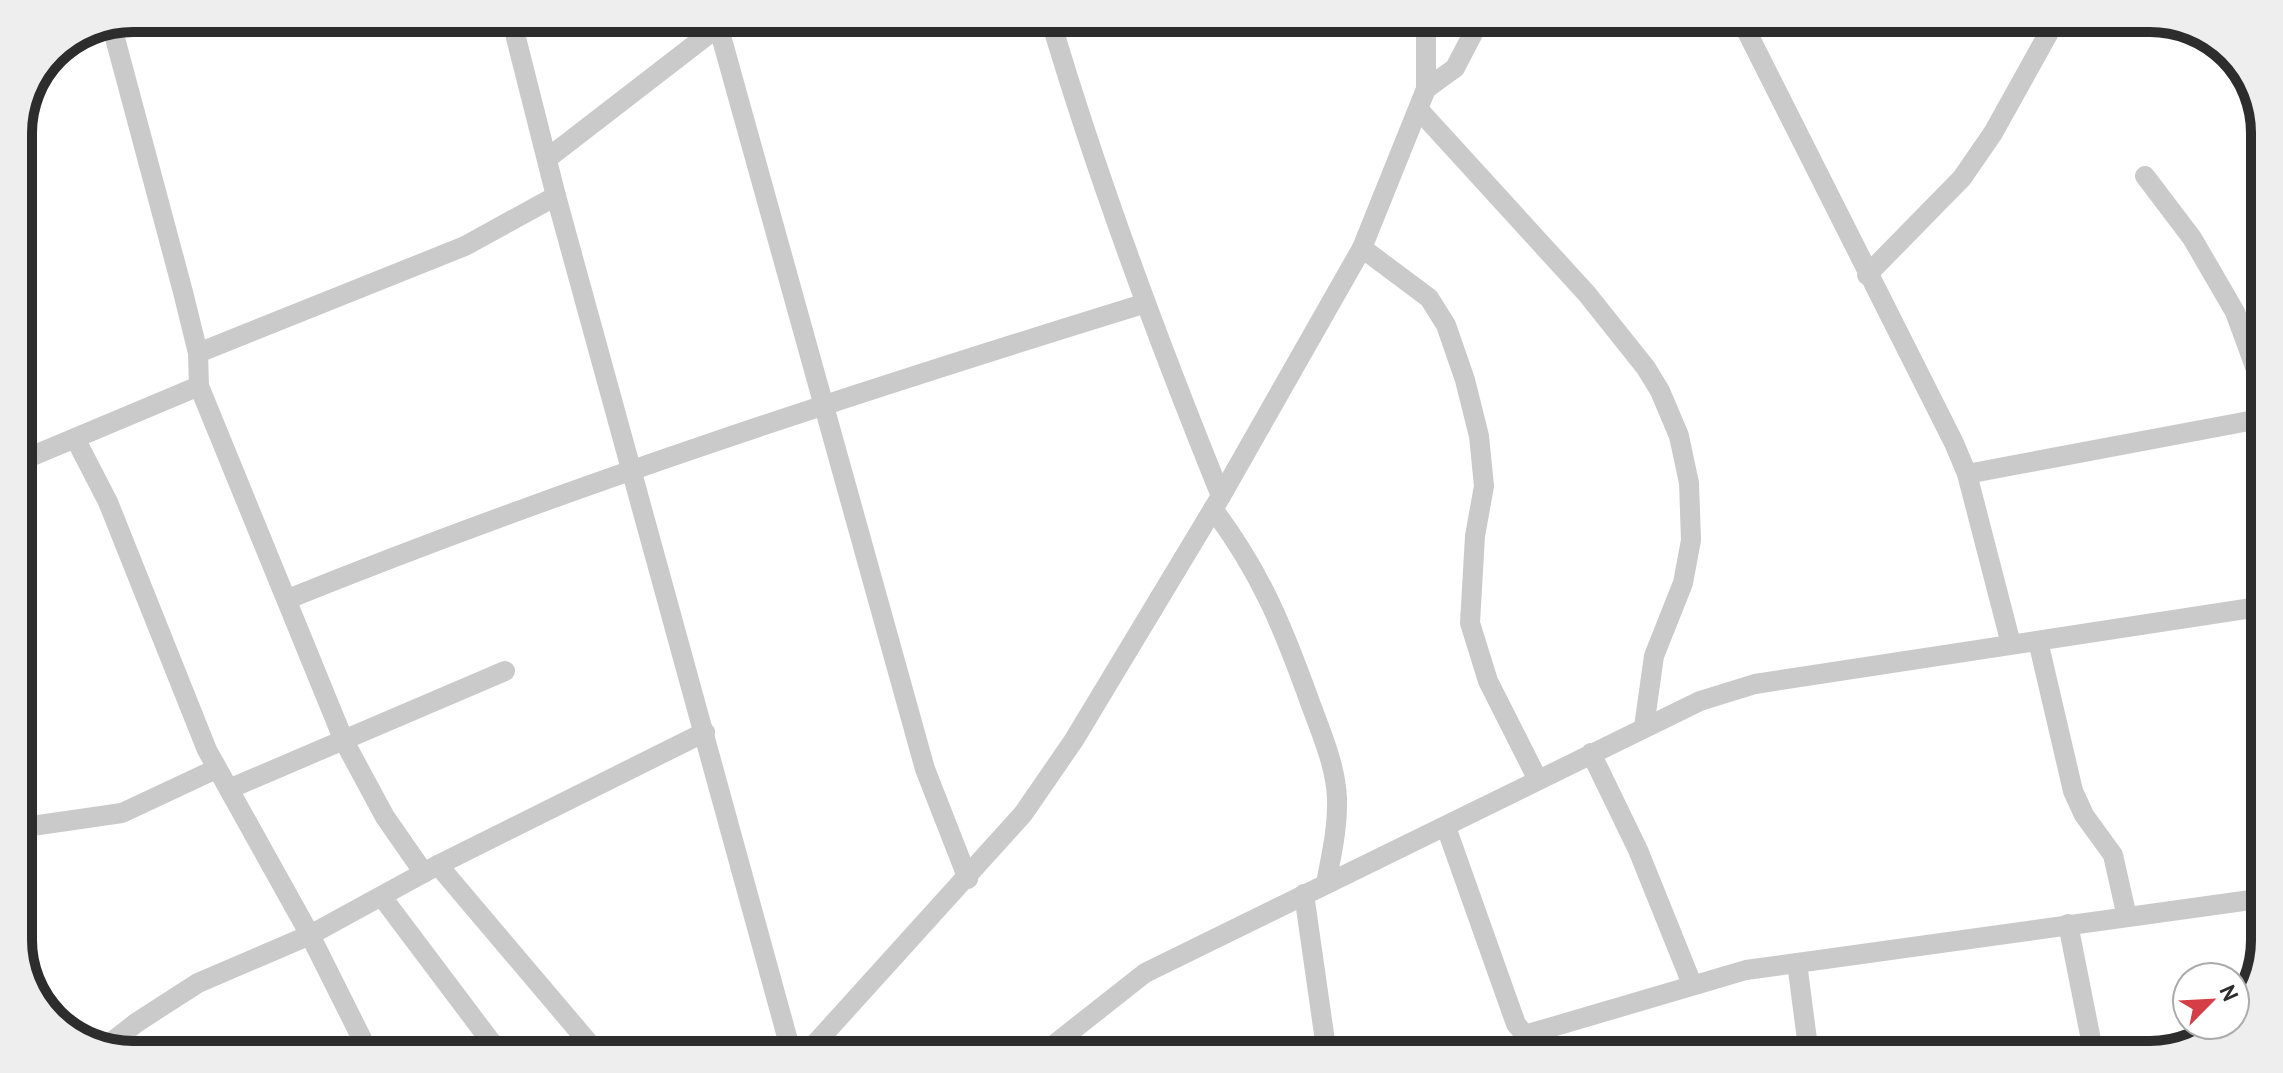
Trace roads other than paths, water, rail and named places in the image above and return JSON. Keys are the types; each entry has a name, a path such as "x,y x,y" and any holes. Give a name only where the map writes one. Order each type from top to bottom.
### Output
{"street":[{"path":"515,32 556,196 788,1041"},
{"path":"548,158 705,32"},
{"path":"720,32 925,769 968,879"},
{"path":"1054,32 1086,144 1217,502 1277,610 1329,753 1337,797 1336,832 1326,884"},
{"path":"818,1041 968,879 1023,814 1074,740 1217,502 1362,248 1426,89 1426,32"},
{"path":"1426,89 1455,68 1474,32"},
{"path":"1747,32 1867,275 1926,384 1967,474 2011,644"},
{"path":"1867,275 1962,178 1993,133 2049,32"},
{"path":"114,34 198,353 199,386 344,741 385,817 580,1041"},
{"path":"1419,110 1587,294 1646,368 1660,391 1679,436 1689,483 1691,540 1683,583 1654,656 1644,727"},
{"path":"2145,176 2192,238 2235,312 2251,356"},
{"path":"198,353 465,246 556,196"},
{"path":"1362,248 1429,298 1446,325 1465,380 1479,436 1484,486 1474,548 1470,623 1488,681 1538,780"},
{"path":"288,599 468,526 824,403 1143,304"},
{"path":"32,457 199,386"},
{"path":"1967,474 2251,421"},
{"path":"76,440 108,502 216,769 310,935 363,1041"},
{"path":"1059,1041 1145,973 1700,701 1755,684 2251,608"},
{"path":"2038,641 2073,791 2084,815 2113,855 2127,917"},
{"path":"229,789 505,671"},
{"path":"117,1039 198,983 310,935 431,869 705,732"},
{"path":"1591,753 1638,850 1692,984"},
{"path":"32,826 122,813 216,769"},
{"path":"1446,827 1516,1024 1525,1035 1746,970 2251,900"},
{"path":"1304,894 1325,1041"},
{"path":"382,897 490,1041"},
{"path":"2068,924 2091,1041"},
{"path":"1797,963 1807,1041"}]}
